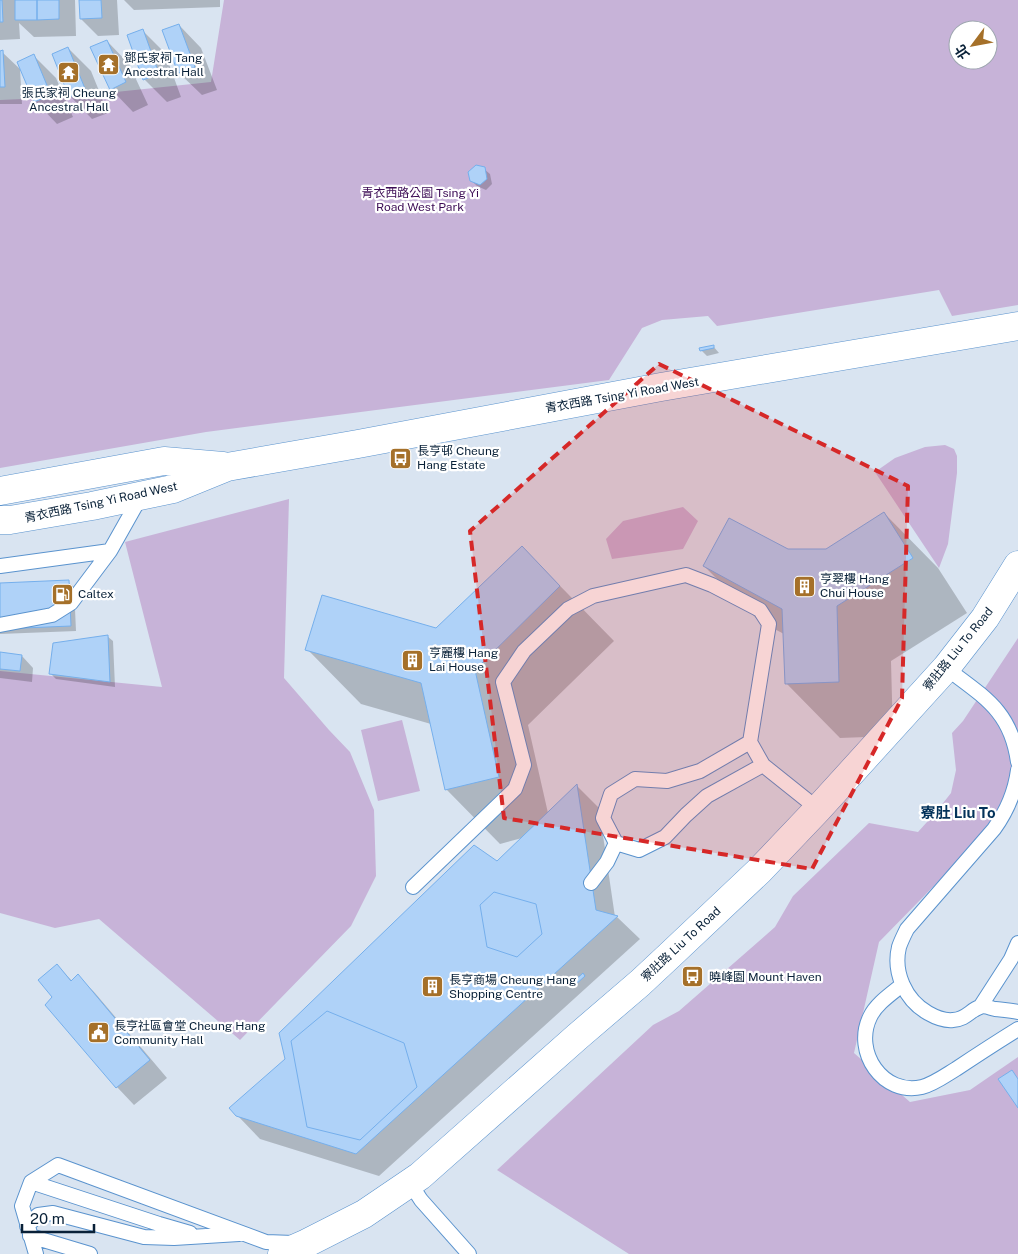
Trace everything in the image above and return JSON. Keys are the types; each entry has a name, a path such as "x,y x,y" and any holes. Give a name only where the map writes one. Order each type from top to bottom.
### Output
{"main road":[{"name":"青衣西路 Tsing Yi Road West","path":"0,520 19,519 92,506 174,489 227,467 668,386 1018,326"},
{"name":"青衣西路 Tsing Yi Road West","path":"0,492 164,461 227,467"},
{"name":"寮肚路 Liu To Road","path":"282,1254 364,1214 410,1183 640,983 759,871 946,668 986,618 1018,565"}],"lane":[{"path":"0,625 52,615 70,603 110,551 141,496"},
{"path":"0,566 110,551"},
{"path":"413,887 515,789 524,765 504,682 524,651 568,609 593,596 686,575 712,585 760,610 769,624 750,742 763,765 818,809"},
{"path":"946,668 987,699 1005,720 1012,734 1018,762"},
{"path":"750,742 700,771 667,781 635,779 612,794 603,818 616,843 639,850 665,838 707,796 763,765"},
{"path":"1018,770 1016,784 1005,814 907,929 899,949 899,973 902,985 908,996 924,1011 941,1019 964,1018 977,1008 1011,959 1018,944"},
{"path":"591,883 607,862 616,843"},
{"path":"902,985 876,1008 870,1016 865,1034 866,1053 870,1062 883,1078 898,1085 916,1088 924,1086 949,1074 1018,1029"},
{"path":"977,1008 987,1006 1018,1012"},
{"path":"36,1254 22,1206 31,1182 58,1165 266,1242 285,1244 307,1243"},
{"path":"31,1182 201,1236"},
{"path":"410,1183 422,1200 470,1254"},
{"path":"29,1231 38,1215 53,1213 144,1237 174,1238 244,1234"},
{"path":"29,1231 90,1254"}],"highlighted area":[{"path":"659,364 908,486 902,698 812,869 504,818 470,531"}],"green space":[{"name":"青衣西路公園 Tsing Yi Road West Park","path":"224,0 1018,0 1018,305 952,316 939,290 717,326 708,316 662,320 642,328 609,380 206,432 0,468 0,100 68,97 211,82"},
{"path":"945,445 954,449 957,456 957,473 948,544 939,568 875,472 895,458 925,447"},
{"path":"289,499 284,678 350,752 374,810 376,876 351,926 240,1040 99,919 55,928 0,913 0,671 162,687 125,542"},
{"path":"683,507 698,521 683,549 612,559 606,539 623,521"},
{"path":"1018,638 1018,800 879,942 854,1053 910,1102 970,1090 1018,1057 1018,1254 629,1254 497,1170 653,1025 679,1011 775,927 793,896 869,823 918,832 951,793 956,770 952,733 963,721"},
{"path":"402,720 420,791 378,801 361,730"}],"building":[{"path":"0,0 2,0 3,22 0,22"},
{"path":"15,0 37,0 37,20 15,20"},
{"path":"37,0 59,0 59,19 37,20"},
{"path":"79,0 101,0 102,18 80,19"},
{"name":"鄧氏家祠 Tang Ancestral Hall","path":"179,24 195,67 178,73 162,30"},
{"path":"143,29 159,74 143,80 127,35"},
{"name":"鄧氏家祠 Tang Ancestral Hall","path":"107,40 126,82 110,90 90,47"},
{"name":"張氏家祠 Cheung Ancestral Hall","path":"68,47 86,91 69,97 52,54"},
{"path":"3,50 5,87 0,87 0,51"},
{"path":"34,54 51,95 34,102 17,62"},
{"path":"476,165 485,167 487,179 480,185 470,181 468,172"},
{"path":"714,345 714,348 700,351 699,348"},
{"name":"亨翠樓 Hang Chui House","path":"884,512 913,558 837,606 839,682 785,684 782,609 703,566 729,518 788,549 826,549"},
{"name":"亨麗樓 Hang Lai House","path":"522,546 560,586 475,670 499,777 445,790 421,683 305,650 322,595 436,628"},
{"path":"69,580 71,626 0,629 0,583"},
{"path":"108,635 110,682 49,674 53,643"},
{"path":"0,652 22,655 20,671 0,669"},
{"name":"長亨商場 Cheung Hang Shopping Centre","path":"577,784 596,910 618,916 356,1154 236,1116 229,1108 285,1059 279,1033 474,845 497,861"},
{"path":"494,892 536,904 542,934 517,957 487,947 480,905"},
{"name":"長亨社區會堂 Cheung Hang Community Hall","path":"57,964 71,981 78,974 150,1060 116,1088 45,1005 52,997 38,980"},
{"path":"583,973 585,976 574,986 572,983"},
{"path":"327,1011 404,1043 417,1087 360,1140 307,1127 291,1041"},
{"path":"1012,1070 1018,1079 1018,1108 998,1079"}],"place":[{"name":"鄧氏家祠 Tang Ancestral Hall","path":"108,65"},
{"name":"張氏家祠 Cheung Ancestral Hall","path":"69,72"},
{"name":"長亨邨 Cheung Hang Estate","path":"401,458"},
{"name":"亨翠樓 Hang Chui House","path":"804,586"},
{"name":"Caltex","path":"62,594"},
{"name":"亨麗樓 Hang Lai House","path":"413,660"},
{"name":"曉峰園 Mount Haven","path":"693,977"},
{"name":"長亨商場 Cheung Hang Shopping Centre","path":"433,987"},
{"name":"長亨社區會堂 Cheung Hang Community Hall","path":"98,1033"}],"district":[{"name":"寮肚 Liu To","path":"958,812"}]}
